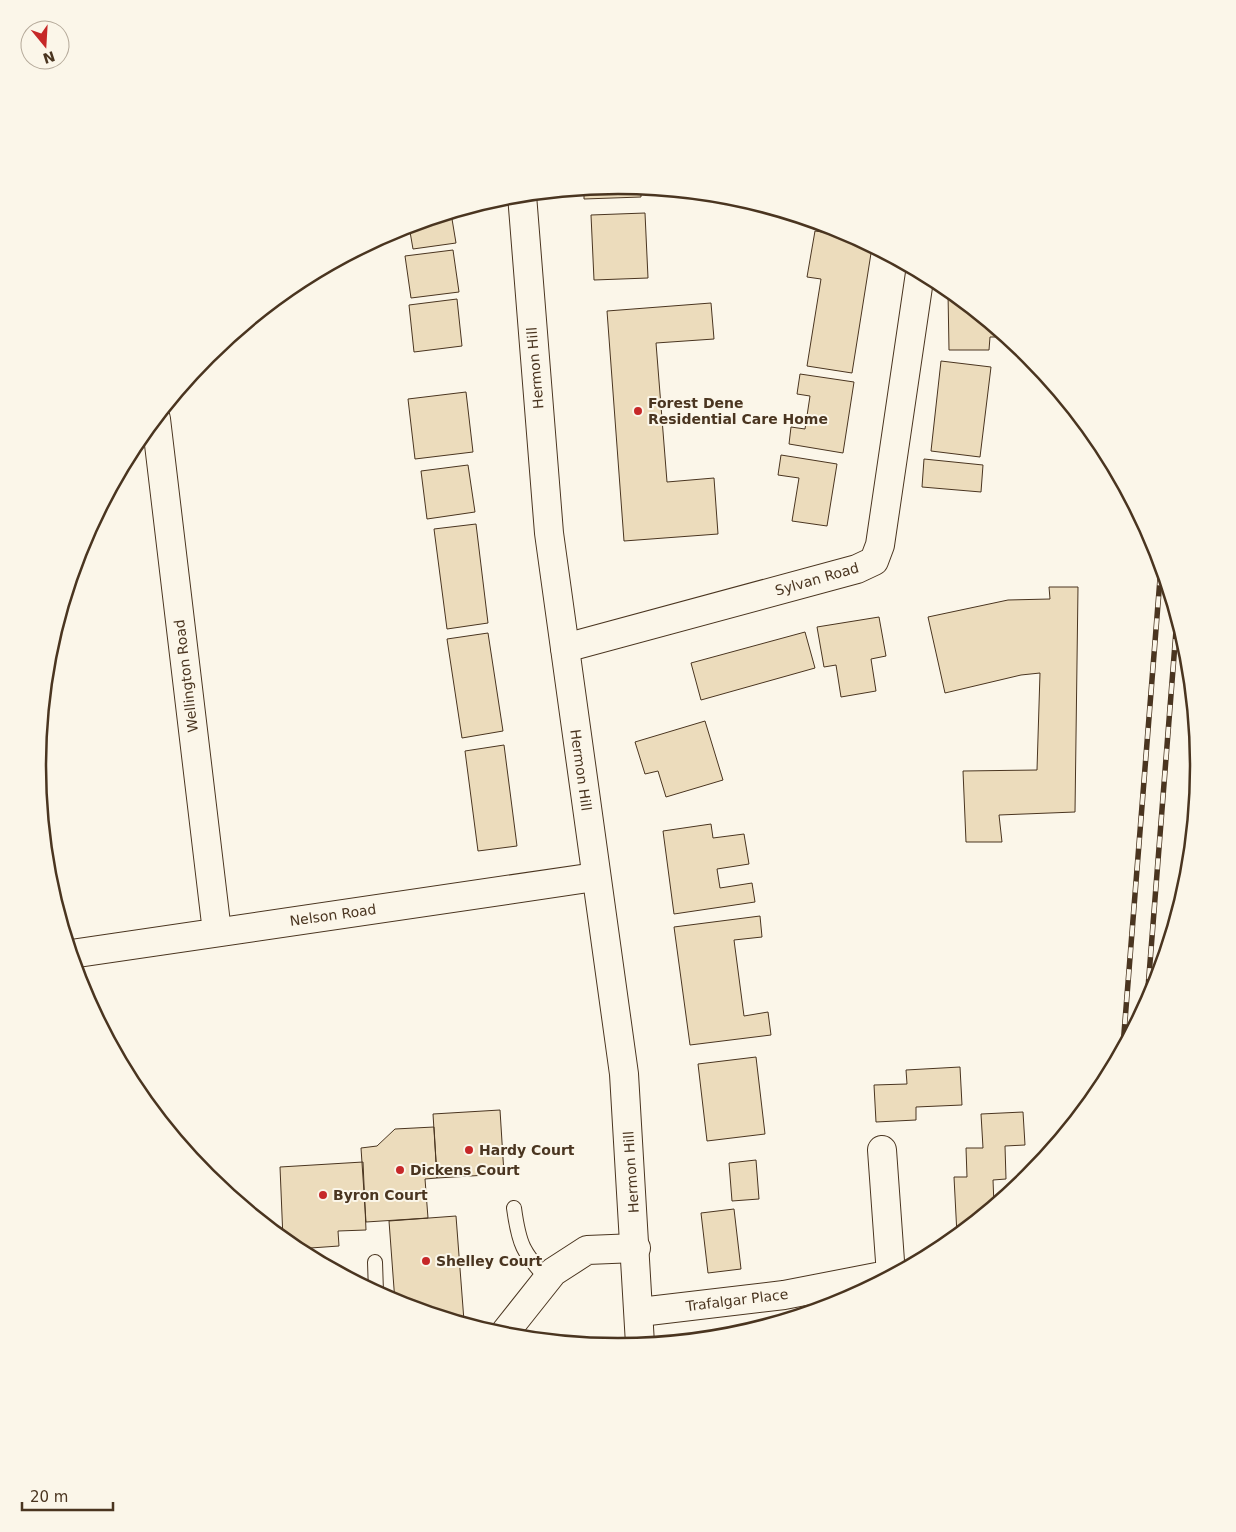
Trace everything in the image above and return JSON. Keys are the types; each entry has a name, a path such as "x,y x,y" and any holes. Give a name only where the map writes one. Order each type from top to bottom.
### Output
{"street":[{"name":"Hermon Hill","path":"523,202 549,533 595,877 624,1074 640,1312 640,1337"},
{"name":"Sylvan Road","path":"565,648 857,569 874,561 880,545 919,280"},
{"name":"Wellington Road","path":"157,428 217,932"},
{"name":"Nelson Road","path":"78,953 595,877"},
{"name":"Trafalgar Place","path":"882,1150 892,1268"},
{"path":"509,1327 553,1272 587,1250 636,1248"},
{"name":"Trafalgar Place","path":"640,1312 784,1295 874,1278"}],"lane":[{"path":"514,1208 518,1236 525,1253 547,1279"},
{"path":"375,1262 376,1284"}],"building":[{"path":"584,195 641,195 641,197 584,199"},
{"path":"645,213 648,278 594,280 591,215"},
{"path":"452,219 456,243 413,249 410,234"},
{"path":"815,231 837,238 871,253 852,373 807,366 821,279 807,277"},
{"path":"453,250 459,292 411,298 405,256"},
{"path":"457,299 462,346 414,352 409,305"},
{"path":"948,299 996,337 990,337 989,350 949,350"},
{"name":"Forest Dene Residential Care Home","path":"711,303 714,339 656,343 667,482 714,478 718,534 624,541 607,311"},
{"path":"941,361 991,367 980,457 931,451"},
{"path":"800,374 854,382 843,453 789,444 791,427 805,429 810,396 797,394"},
{"path":"466,392 473,452 415,459 408,399"},
{"path":"781,455 837,464 827,526 792,521 799,478 778,475"},
{"path":"924,459 983,465 981,492 922,487"},
{"path":"468,465 475,512 427,519 421,471"},
{"path":"476,524 488,623 447,629 434,529"},
{"path":"1049,587 1078,587 1075,812 999,815 1002,842 966,842 963,771 1037,770 1040,673 1021,675 945,693 928,617 1008,600 1050,599"},
{"path":"879,617 886,656 871,659 876,691 841,697 836,665 824,667 817,627"},
{"path":"805,632 815,668 701,700 691,663"},
{"path":"488,633 503,731 462,738 447,639"},
{"path":"705,721 723,780 666,797 658,771 645,774 635,742"},
{"path":"504,745 517,846 478,851 465,751"},
{"path":"711,824 713,838 744,834 749,864 717,869 720,888 752,883 755,902 674,914 663,831"},
{"path":"760,916 762,937 734,940 744,1016 768,1012 771,1035 690,1045 674,927"},
{"path":"756,1057 765,1134 707,1141 698,1064"},
{"path":"960,1067 962,1105 916,1107 916,1120 876,1122 874,1085 907,1084 906,1070"},
{"name":"Hardy Court","path":"500,1110 504,1174 437,1178 433,1114"},
{"path":"1023,1112 1025,1145 1005,1146 1006,1179 993,1180 994,1197 957,1227 954,1177 967,1177 966,1148 983,1148 981,1114"},
{"name":"Dickens Court","path":"434,1127 437,1178 425,1179 428,1218 366,1222 361,1148 377,1146 395,1129"},
{"path":"756,1160 759,1199 732,1201 729,1163"},
{"name":"Byron Court","path":"363,1162 366,1230 338,1231 339,1246 311,1248 283,1229 280,1167"},
{"path":"734,1209 741,1269 708,1273 701,1213"},
{"name":"Shelley Court","path":"456,1216 464,1316 394,1292 389,1221"}],"railway":[{"path":"1124,1032 1160,584"},
{"path":"1149,977 1175,639"}],"place":[{"name":"Forest Dene Residential Care Home","path":"638,411"},
{"name":"Hardy Court","path":"469,1150"},
{"name":"Dickens Court","path":"400,1170"},
{"name":"Byron Court","path":"323,1195"},
{"name":"Shelley Court","path":"426,1261"}]}
